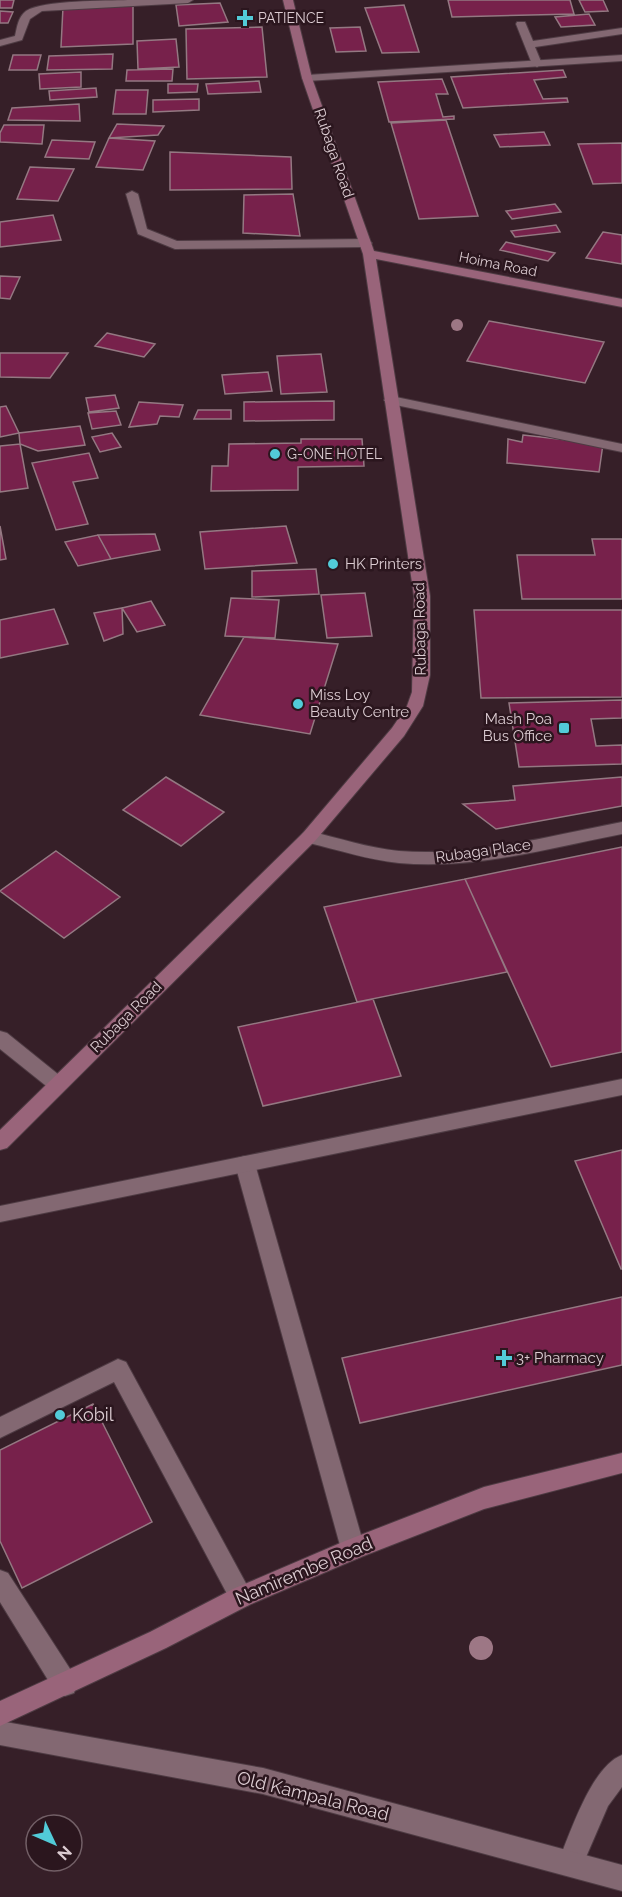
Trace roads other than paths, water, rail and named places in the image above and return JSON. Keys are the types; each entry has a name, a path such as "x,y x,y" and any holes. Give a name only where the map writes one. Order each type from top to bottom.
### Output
{"main road":[{"name":"Rubaga Road","path":"0,1142 309,837 398,732 415,706 420,692 422,596 367,249 308,78 288,0"},
{"name":"Hoima Road","path":"367,249 622,303"},
{"name":"Namirembe Road","path":"0,1714 241,1597 353,1549 484,1498 622,1463"}],"street":[{"path":"0,43 18,39 26,17 35,10 48,7 188,0"},
{"path":"521,24 537,64"},
{"path":"529,45 622,31"},
{"path":"308,78 622,58"},
{"path":"132,194 142,231 175,245 367,249"},
{"path":"391,400 622,448"},
{"name":"Rubaga Place","path":"309,837 397,857 430,859 468,856 622,828"},
{"path":"0,1038 57,1084"},
{"path":"0,1214 622,1087"},
{"path":"245,1164 353,1549"},
{"path":"0,1428 118,1369 241,1597"},
{"path":"0,1581 65,1684"},
{"name":"Old Kampala Road","path":"0,1733 263,1781 571,1862 622,1878"},
{"path":"571,1862 598,1797 622,1767"}],"place":[{"name":"PATIENCE","path":"245,18"},
{"name":"G-ONE HOTEL","path":"275,454"},
{"name":"HK Printers","path":"333,564"},
{"name":"Miss Loy Beauty Centre","path":"298,704"},
{"name":"Mash Poa Bus Office","path":"564,728"},
{"name":"3+ Pharmacy","path":"504,1358"},
{"name":"Kobil","path":"60,1415"}]}
